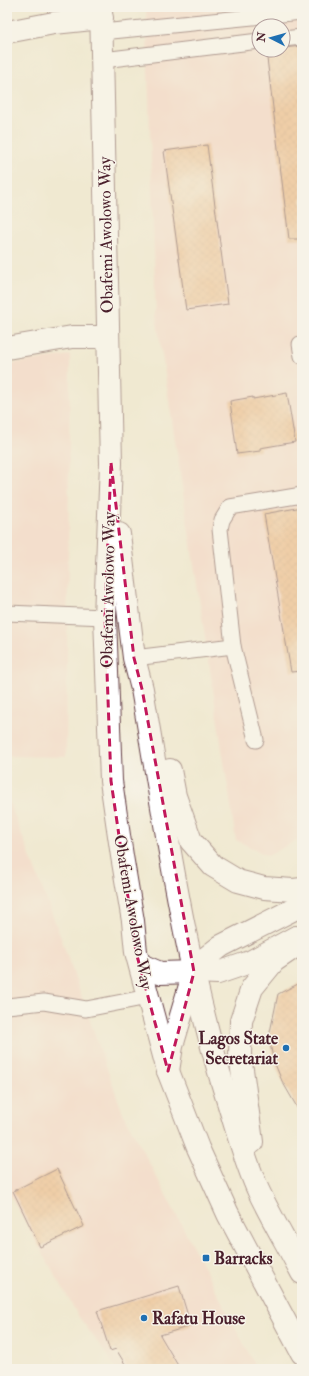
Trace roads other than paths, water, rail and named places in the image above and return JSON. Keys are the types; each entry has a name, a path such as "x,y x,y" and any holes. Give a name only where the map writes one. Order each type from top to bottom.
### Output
{"main road":[{"path":"7,32 54,23 102,19"},
{"name":"Obafemi Awolowo Way","path":"102,19 111,463 105,617 111,781 133,921 136,952 141,965 168,1071 198,1148 228,1214 302,1353"},
{"path":"7,348 72,337 108,336"},
{"name":"Obafemi Awolowo Way","path":"111,463 134,658 142,689 180,909 194,972 216,1063 259,1191 302,1273"},
{"path":"142,689 161,721 175,796 191,841 213,866 238,881 264,888 293,890 302,889"},
{"path":"168,1071 172,1046 194,972 207,957 221,946 302,905"},
{"path":"141,965 160,974 194,972 218,973 250,962 302,934"},
{"path":"259,1191 240,1055 241,1021 252,988 274,961 302,942"}],"lane":[{"path":"102,19 243,18 302,12"},
{"path":"243,18 251,39"},
{"path":"291,38 302,37"},
{"path":"103,60 251,42"},
{"path":"256,740 233,646 220,529 222,520 230,507 302,495"},
{"path":"7,613 105,617"},
{"path":"134,658 233,646"},
{"path":"7,1006 44,1002 86,1009 148,997"}],"place":[{"name":"Lagos State Secretariat","path":"286,1048"},
{"name":"Barracks","path":"206,1258"},
{"name":"Rafatu House","path":"144,1318"}]}
